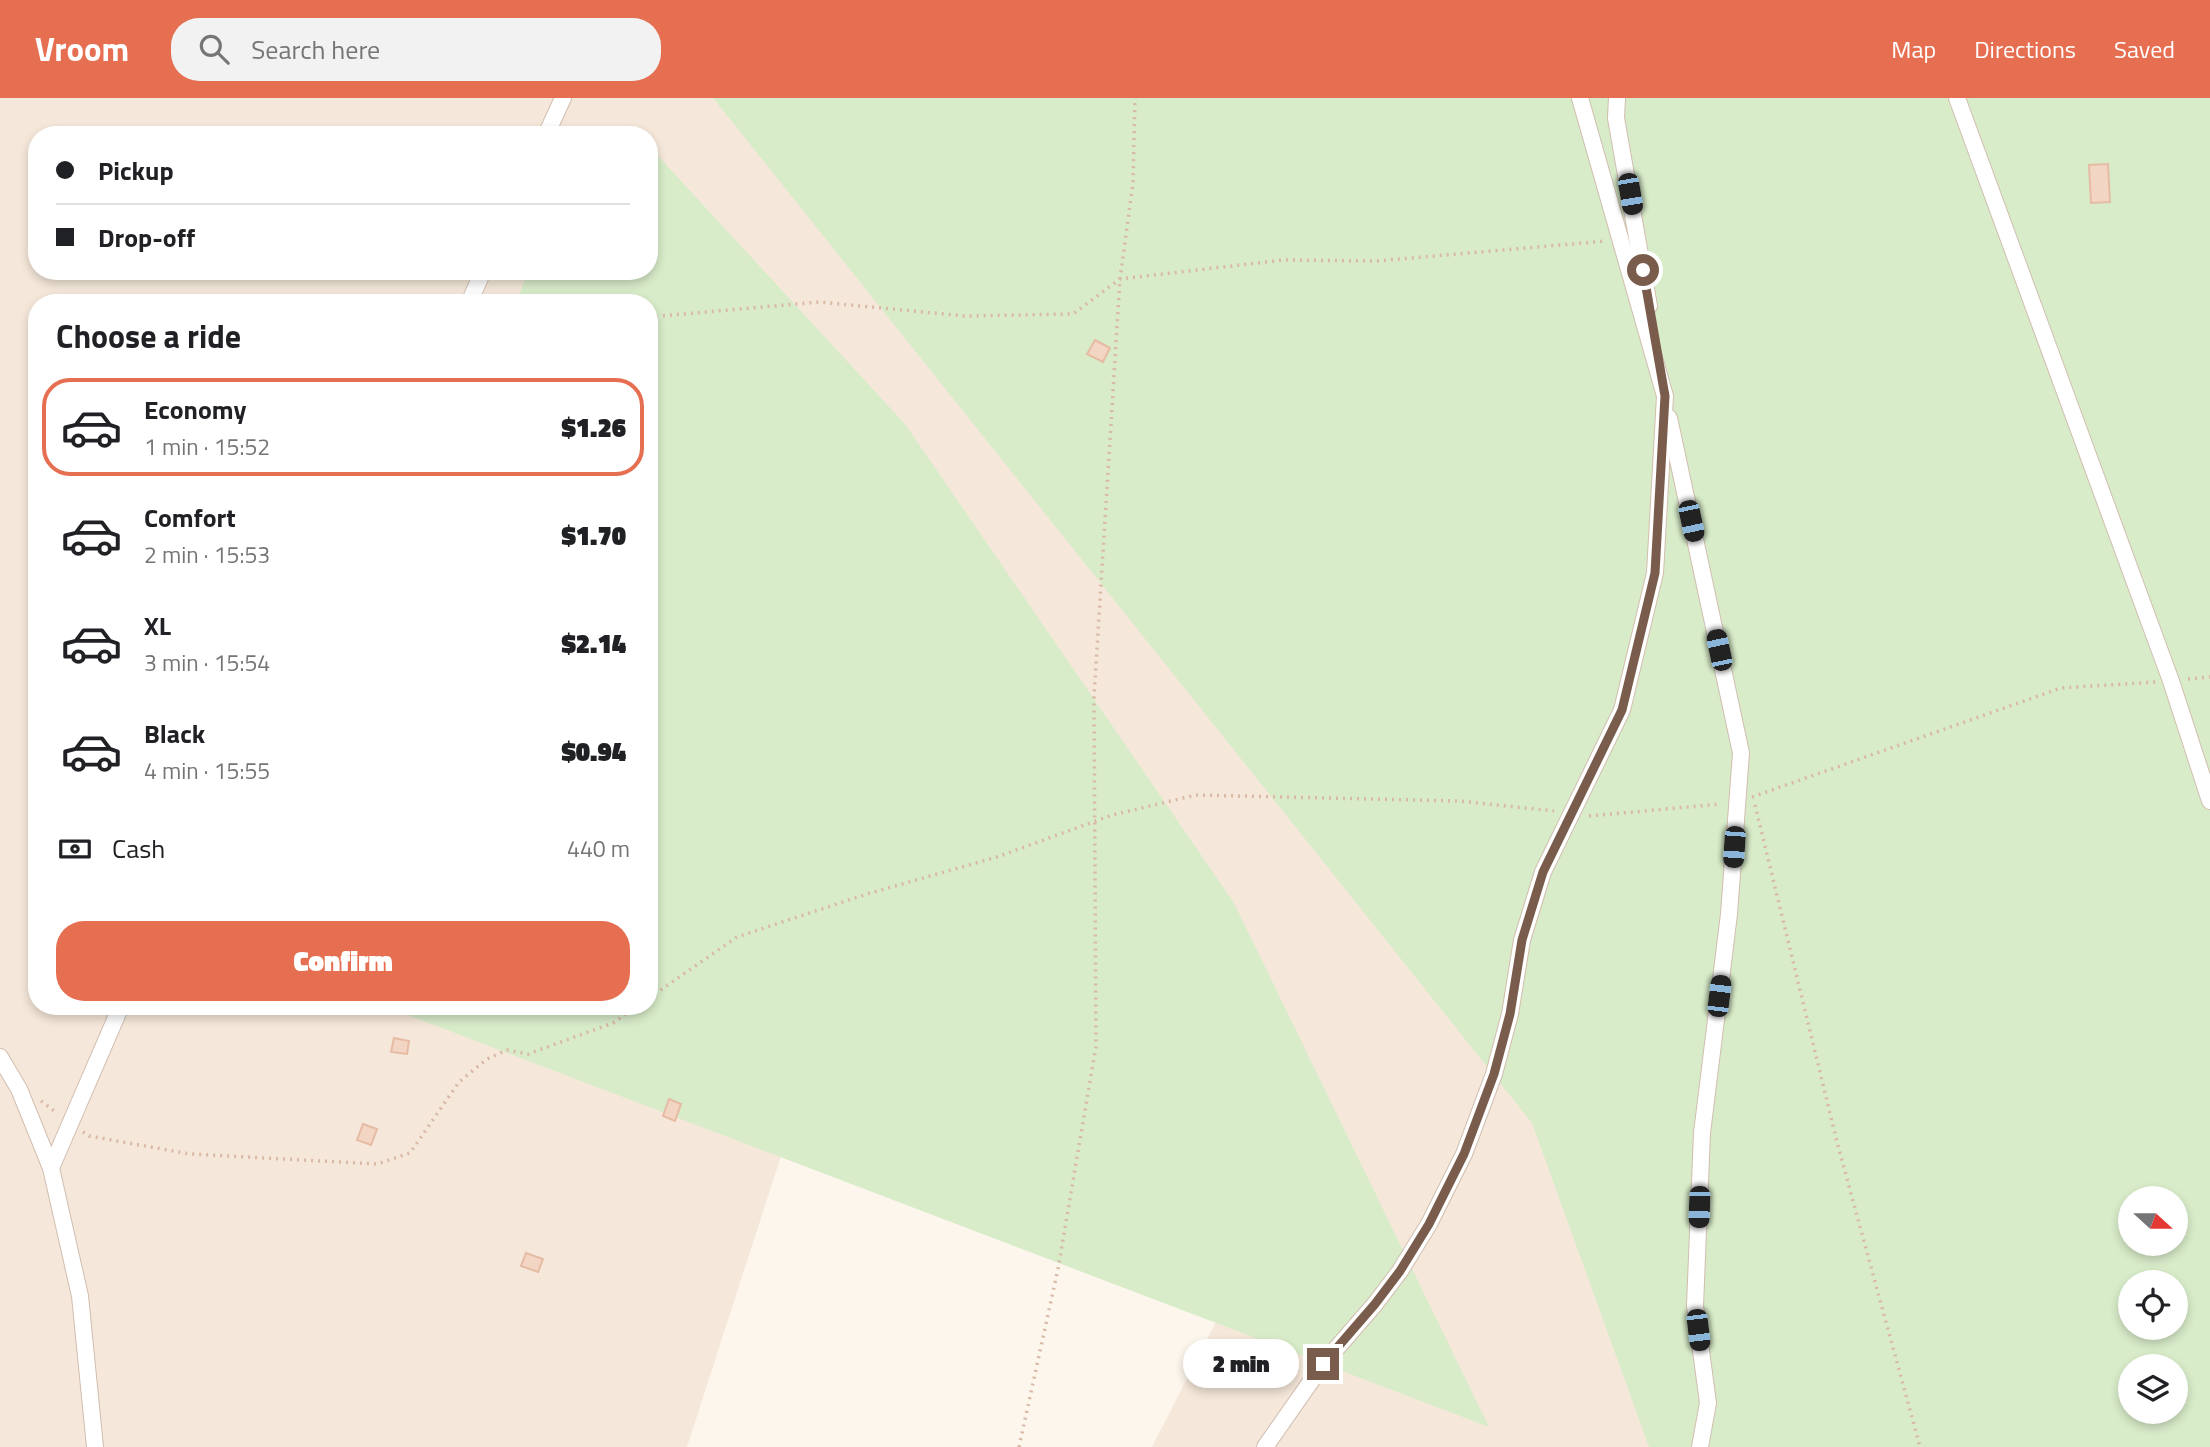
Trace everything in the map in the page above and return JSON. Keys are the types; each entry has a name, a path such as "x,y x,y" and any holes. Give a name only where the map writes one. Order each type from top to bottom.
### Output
{"street":[{"path":"550,126 563,98"},
{"path":"1265,1447 1323,1364 1400,1271 1429,1224 1464,1154 1494,1074 1510,1014 1526,928 1543,872 1622,710 1655,573 1665,396 1580,98"},
{"path":"1617,98 1616,118 1665,396 1741,752 1745,799 1702,1133 1695,1306 1708,1403 1700,1447"},
{"path":"1957,98 2171,681 2210,801"},
{"path":"51,1168 117,1015"},
{"path":"0,1057 19,1089 51,1168 80,1296 95,1447"}],"path":[{"path":"1019,1447 1058,1269 1096,1046 1094,697 1120,279 1133,183 1135,98"},
{"path":"658,316 819,302 965,316 1073,314 1120,279 1283,260 1377,261 1621,239"},
{"path":"658,992 737,937 867,894 997,857 1112,815 1196,795 1459,801 1586,816 1745,799 2061,688 2210,677"},
{"path":"1750,786 1745,799 1779,895 1837,1142 1920,1447"},
{"path":"19,1089 37,1098 89,1136 190,1154 377,1164 410,1153 458,1082 487,1059 508,1050 528,1054 612,1023 624,1015"}],"shaded area":[{"path":"0,98 2210,98 2210,1447 1152,1447 1310,1138 823,1026 687,1447 0,1447"}],"green space":[{"path":"713,98 2210,98 2210,1447 1649,1447 1532,1123"},
{"path":"658,156 905,424 1234,903 1489,1427 408,1015 658,1015 658,294 519,294 525,280 658,280"}],"building":[{"path":"2108,164 2110,202 2091,203 2089,165"},
{"path":"1095,340 1110,348 1103,362 1087,354"},
{"path":"394,1038 409,1041 407,1054 391,1052"},
{"path":"669,1099 681,1104 675,1121 663,1116"},
{"path":"363,1124 377,1129 371,1145 357,1140"},
{"path":"526,1253 543,1259 538,1272 521,1266"}],"route":[{"path":"1323,1364 1400,1271 1429,1224 1464,1154 1494,1074 1510,1014 1522,940 1543,872 1622,710 1655,573 1665,396 1643,270"}]}
